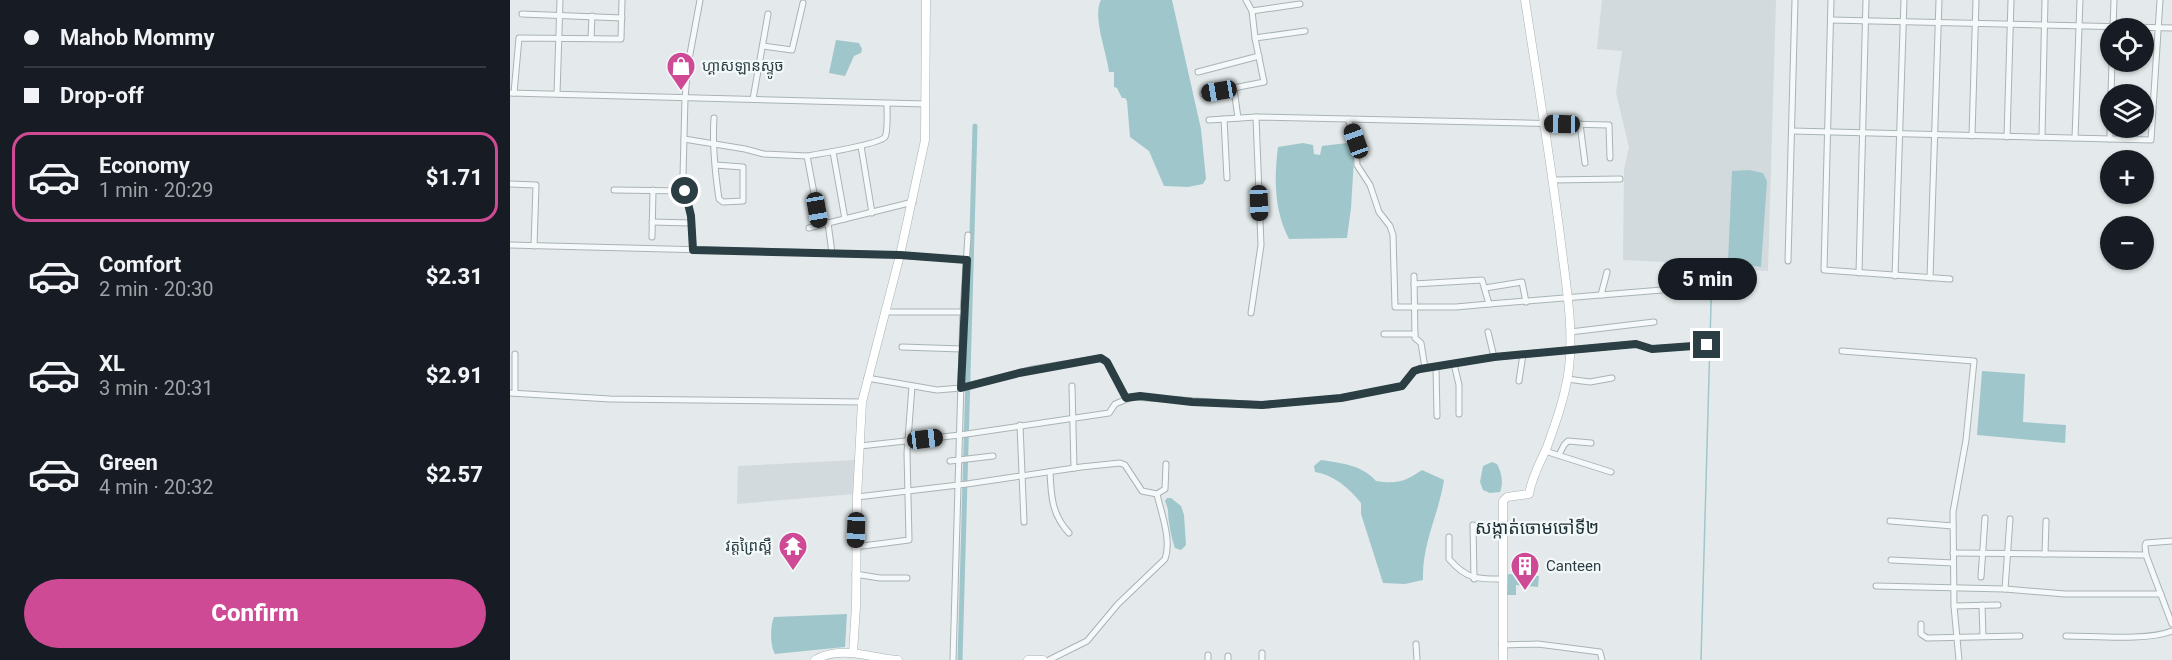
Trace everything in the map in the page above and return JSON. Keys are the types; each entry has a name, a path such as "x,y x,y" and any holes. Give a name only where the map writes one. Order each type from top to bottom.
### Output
{"street":[{"path":"557,94 560,0"},
{"path":"622,0 621,39 519,38 512,93 927,104"},
{"path":"693,250 683,176 685,98 688,65 700,0"},
{"path":"853,653 862,402 913,202 925,140 927,0"},
{"path":"1203,94 1264,82 1252,10 1247,0"},
{"path":"1503,660 1503,501 1507,497 1529,494 1531,481 1545,451 1567,379 1570,350 1568,298 1553,180 1525,0"},
{"path":"1788,261 1795,0"},
{"path":"1831,0 1822,267 1826,271 1950,279"},
{"path":"1859,273 1866,0"},
{"path":"1895,276 1904,0"},
{"path":"1930,278 1939,0"},
{"path":"1972,136 1976,0"},
{"path":"2007,136 2011,0"},
{"path":"2042,137 2045,0"},
{"path":"2075,138 2080,0"},
{"path":"2113,18 2114,0"},
{"path":"1792,131 2151,140 2160,0"},
{"path":"763,46 792,49 803,3"},
{"path":"1252,10 1300,4"},
{"path":"753,99 768,14"},
{"path":"522,15 622,18"},
{"path":"591,38 592,16"},
{"path":"1831,20 2100,27"},
{"path":"2154,28 2172,28"},
{"path":"1255,38 1305,31"},
{"path":"1198,72 1259,56"},
{"path":"1234,89 1238,118"},
{"path":"684,139 764,154 807,156 833,152 861,146 885,137 887,104"},
{"path":"1251,313 1262,246 1256,117"},
{"path":"1209,120 1256,117 1609,125 1610,159"},
{"path":"714,118 712,144 719,199 723,202 743,201 743,167 715,165"},
{"path":"1224,119 1227,178"},
{"path":"1348,119 1356,141 1357,165 1370,185 1379,212 1390,226 1393,235 1395,308 1526,302 1662,290"},
{"path":"1580,124 1584,163"},
{"path":"861,146 872,213"},
{"path":"833,152 845,219"},
{"path":"807,156 820,225"},
{"path":"1553,180 1620,179"},
{"path":"510,184 536,185 534,246"},
{"path":"614,190 685,191"},
{"path":"652,237 653,190"},
{"path":"809,228 913,202"},
{"path":"652,222 691,223"},
{"path":"828,224 832,253"},
{"path":"953,660 964,434 965,387 962,349 968,235"},
{"path":"510,245 900,255 967,260"},
{"path":"1601,295 1607,272"},
{"path":"1414,276 1415,338 1420,343 1425,368"},
{"path":"1414,284 1480,279 1483,280 1489,304"},
{"path":"1485,288 1522,282 1526,302"},
{"path":"886,312 963,312"},
{"path":"1570,332 1654,322"},
{"path":"1488,332 1494,357"},
{"path":"1384,334 1415,334"},
{"path":"860,446 1109,413 1115,404 1126,398 1140,396 1192,402 1252,405 1341,398 1402,386 1414,371 1425,368 1494,357 1636,344 1652,349 1707,345"},
{"path":"902,347 962,349"},
{"path":"1842,351 1974,362 1966,440 1953,512 1954,606 1959,660"},
{"path":"515,354 512,393 610,399 862,402"},
{"path":"1519,381 1523,354"},
{"path":"867,378 937,390 965,387 1034,369 1101,358 1107,362 1126,398"},
{"path":"1454,364 1459,385 1459,414"},
{"path":"1436,367 1437,416"},
{"path":"1567,379 1590,382 1612,378"},
{"path":"1072,386 1074,468"},
{"path":"855,547 909,540 908,441 912,387"},
{"path":"1020,425 1024,522"},
{"path":"1559,455 1568,441 1591,443"},
{"path":"1545,451 1611,472"},
{"path":"950,461 993,456"},
{"path":"857,497 962,485 1074,468 1123,464 1142,491 1157,494 1165,489 1166,464"},
{"path":"1050,472 1051,496 1056,514 1059,523 1069,532"},
{"path":"1048,660 1087,641 1118,604 1165,559 1168,552 1167,538 1157,494"},
{"path":"1981,577 1985,518"},
{"path":"2005,590 2010,519"},
{"path":"1890,521 1953,526"},
{"path":"2045,554 2046,521"},
{"path":"1473,525 1474,579"},
{"path":"1449,537 1450,561 1474,579 1503,579"},
{"path":"2172,541 2146,543 2145,546 2146,555 2172,624"},
{"path":"1953,553 2146,555"},
{"path":"1891,560 1953,563"},
{"path":"855,574 880,578 907,578"},
{"path":"1876,586 2065,594 2161,594"},
{"path":"1982,605 1983,636"},
{"path":"1954,606 1998,605"},
{"path":"1921,624 1923,637 2020,636"},
{"path":"2066,636 2143,636 2163,635 2172,631"},
{"path":"1416,644 1418,660"},
{"path":"1502,645 1538,644 1602,652 1602,660"},
{"path":"815,660 825,655 853,653 878,659 898,660"},
{"path":"1029,660 1043,660"}],"shaded area":[{"path":"1602,0 1776,0 1768,271 1664,268 1664,262 1623,260 1624,170 1629,147 1616,93 1622,51 1597,49"},
{"path":"856,460 854,494 737,504 738,466"}],"water":[{"path":"1101,0 1172,0 1201,129 1206,179 1203,184 1188,187 1164,186 1149,151 1130,137 1127,101 1114,87 1114,72 1109,72 1101,35 1098,15"},
{"path":"836,40 859,43 862,49 861,53 854,56 845,76 829,73"},
{"path":"1355,142 1347,238 1289,239 1280,217 1276,194 1278,147 1303,143 1313,145 1314,154 1320,155 1322,146"},
{"path":"1749,170 1763,173 1767,181 1761,267 1728,262 1732,171"},
{"path":"1982,371 2025,374 2023,422 2066,425 2065,443 1977,435"},
{"path":"1321,460 1358,468 1376,481 1400,481 1422,470 1444,480 1425,554 1423,580 1405,584 1383,583 1361,514 1361,503 1341,483 1315,472 1314,466"},
{"path":"1492,462 1497,464 1502,477 1502,485 1500,492 1490,493 1483,490 1480,482 1483,466"},
{"path":"1171,498 1181,506 1184,515 1186,545 1181,550 1175,548 1173,542 1165,501"},
{"path":"1508,574 1539,576 1538,587 1516,585 1516,595 1507,595"},
{"path":"847,614 845,647 775,654 771,636 774,617"}],"waterway":[{"path":"960,660 975,126"},
{"path":"1701,660 1712,269"}],"place":[{"name":"ហ្គាសឡានស្ទូច","path":"681,92"},
{"name":"វត្តព្រៃស្ពឺ","path":"793,572"},
{"name":"Canteen","path":"1525,592"}],"district":[{"name":"សង្កាត់ចោមចៅទី២","path":"1537,528"}],"route":[{"path":"685,191 691,216 693,250 900,255 967,260 961,388 1034,369 1101,358 1107,362 1126,398 1140,396 1192,402 1267,405 1357,396 1402,386 1414,371 1420,369 1494,357 1636,344 1648,349 1707,345"}]}
